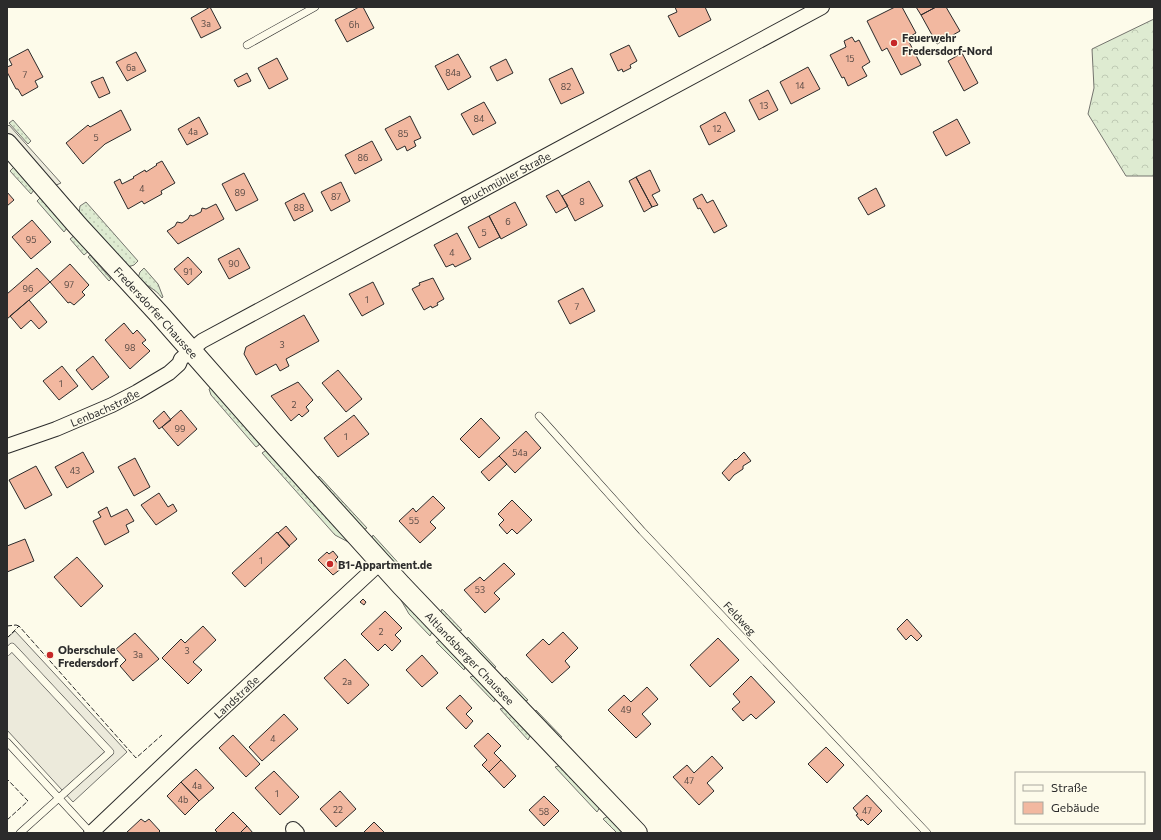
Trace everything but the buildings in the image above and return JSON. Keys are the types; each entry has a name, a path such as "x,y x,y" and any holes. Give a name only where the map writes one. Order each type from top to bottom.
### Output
{"main road":[{"name":"Fredersdorfer Chaussee","path":"7,144 78,226 191,350 306,480"},
{"name":"Altlandsberger Chaussee","path":"306,480 381,562 637,833"}],"street":[{"name":"Bruchmühler Straße","path":"191,350 202,341 822,7"},
{"name":"Lenbachstraße","path":"7,446 56,429 112,405 169,373 191,350"},
{"name":"Landstraße","path":"91,833 194,735 381,562"}],"lane":[{"path":"247,45 315,7"},
{"name":"Feldweg","path":"539,416 642,530 927,833"},
{"path":"7,652 12,648 110,752 20,833"},
{"path":"7,742 91,833"}],"green space":[{"path":"1154,19 1154,176 1126,176 1088,114 1094,88 1092,49"},
{"path":"13,120 31,141 28,144 9,123"},
{"path":"14,167 36,187 31,194 10,171"},
{"path":"45,197 67,228 64,232 37,201 40,198"},
{"path":"86,202 138,261 134,265 128,267 79,213 80,206"},
{"path":"75,235 91,249 84,255 70,239"},
{"path":"90,255 111,279 109,281 88,257"},
{"path":"144,268 158,284 163,297 162,298 157,292 138,278 140,272"},
{"path":"214,386 261,440 259,445 256,447 211,395 209,389"},
{"path":"269,449 352,544 335,535 262,453"},
{"path":"319,476 367,528 363,530 317,480"},
{"path":"373,535 403,568 400,571 371,540"},
{"path":"398,595 433,630 430,636 409,614"},
{"path":"442,609 462,630 457,632 440,614"},
{"path":"468,637 496,667 491,669 466,641"},
{"path":"443,639 466,664 464,670 436,642"},
{"path":"476,675 496,697 494,702 470,677"},
{"path":"506,677 528,700 523,702 504,682"},
{"path":"506,707 531,734 528,740 500,709"},
{"path":"536,710 562,737 557,738 534,714"},
{"path":"561,765 600,807 597,812 555,767"},
{"path":"608,816 624,833 617,833 603,819"}],"shaded area":[{"path":"9,125 61,183 54,186 7,132 7,127"},
{"path":"15,631 127,752 73,802 7,730 7,638"}],"fence":[{"path":"7,626 19,626"},
{"path":"7,638 19,626 136,758 162,735"},
{"path":"7,820 28,801 8,780"}],"place":[{"name":"Feuerwehr Fredersdorf-Nord","path":"894,43"},
{"name":"B1-Appartment.de","path":"330,564"},
{"name":"Oberschule Fredersdorf","path":"50,655"}]}
